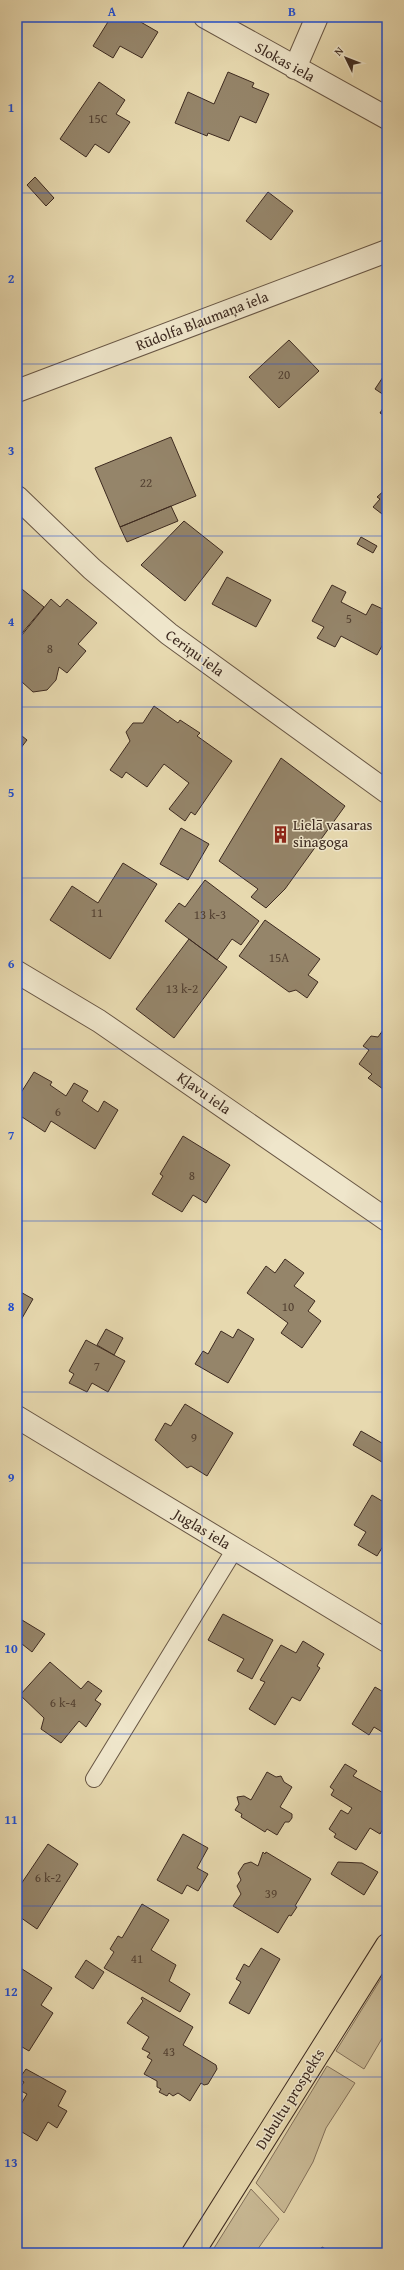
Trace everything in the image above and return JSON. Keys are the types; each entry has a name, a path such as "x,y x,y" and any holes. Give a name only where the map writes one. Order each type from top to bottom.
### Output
{"main road":[{"name":"Dubultu prospekts","path":"193,2253 387,1945"}],"street":[{"name":"Slokas iela","path":"205,17 387,118"},
{"path":"295,68 317,17"},
{"name":"Rūdolfa Blaumaņa iela","path":"17,391 387,252"},
{"name":"Ceriņu iela","path":"17,497 92,569 169,634 387,792"},
{"name":"Kļavu iela","path":"17,972 99,1021 387,1220"},
{"name":"Juglas iela","path":"17,1417 387,1641"}],"lane":[{"path":"94,1779 235,1549"}],"shaded area":[{"path":"387,1969 387,2030 364,2069 336,2051"},
{"path":"327,2066 355,2083 326,2128 313,2162 284,2213 256,2183"},
{"path":"251,2189 279,2219 255,2253 211,2253"}],"building":[{"path":"111,17 132,17 158,32 142,58 120,46 113,58 93,46"},
{"path":"228,72 254,83 252,87 269,94 256,123 240,116 229,141 208,133 207,136 175,123 188,92 214,104"},
{"path":"99,82 125,100 116,114 130,122 109,153 95,144 86,157 60,139"},
{"path":"35,177 54,198 46,206 27,185"},
{"path":"268,192 293,211 271,240 246,221"},
{"path":"289,340 319,371 279,408 249,377"},
{"path":"387,371 387,397 375,389"},
{"path":"387,402 387,417 380,413"},
{"path":"171,437 196,496 120,527 95,468"},
{"path":"387,488 387,510 382,514 373,507 380,499 377,497"},
{"path":"171,506 178,521 127,542 120,527"},
{"path":"184,521 223,552 185,601 141,565"},
{"path":"361,537 377,546 373,553 357,544"},
{"path":"227,577 271,600 256,627 212,604"},
{"path":"17,585 44,607 17,639"},
{"path":"332,585 346,592 341,602 366,615 372,604 387,611 382,623 387,626 387,637 377,655 341,636 335,647 317,638 324,627 312,621"},
{"path":"51,599 60,607 67,599 97,623 78,644 86,651 67,673 59,667 56,680 47,690 33,692 22,682 17,673 17,641"},
{"path":"154,706 178,723 180,720 200,733 197,736 232,761 195,815 191,812 185,821 169,809 189,783 164,764 147,787 126,772 122,778 110,770 130,741 126,732 133,723 143,723"},
{"path":"17,732 27,740 17,753"},
{"name":"Lielā vasaras sinagoga","path":"281,758 345,806 285,889 266,908 251,897 258,889 219,861"},
{"path":"181,828 209,844 188,880 160,864"},
{"path":"123,863 157,884 110,959 50,920 72,886 98,903"},
{"path":"205,880 259,921 241,945 232,939 217,960 165,921 179,903 185,907"},
{"path":"265,920 320,959 308,975 318,982 307,998 296,990 289,992 239,956"},
{"path":"189,939 227,967 174,1038 136,1009"},
{"path":"386,1026 387,1092 368,1078 372,1074 359,1064 369,1050 363,1046 371,1036 378,1037"},
{"path":"34,1072 52,1082 50,1085 66,1096 74,1083 88,1091 82,1101 98,1112 104,1101 118,1110 95,1149 51,1121 45,1132 19,1115 21,1110 17,1108 17,1099"},
{"path":"183,1136 230,1165 206,1203 193,1195 182,1212 152,1194 163,1176 160,1174"},
{"path":"285,1259 304,1273 294,1286 315,1301 308,1311 321,1321 302,1348 281,1333 288,1323 247,1293 266,1266 275,1273"},
{"path":"17,1290 33,1299 17,1327"},
{"path":"106,1329 123,1338 114,1355 97,1345"},
{"path":"238,1329 254,1339 228,1383 195,1364 203,1351 208,1354 221,1331 233,1338"},
{"path":"86,1340 125,1361 108,1392 92,1383 87,1392 69,1383 74,1374 69,1371"},
{"path":"185,1404 233,1433 207,1476 191,1466 187,1468 155,1440 165,1423 171,1426"},
{"path":"361,1431 387,1446 387,1465 353,1445"},
{"path":"372,1495 387,1504 387,1544 385,1543 377,1556 358,1545 366,1532 354,1525"},
{"path":"223,1614 273,1640 252,1679 237,1671 244,1659 208,1640"},
{"path":"22,1620 45,1634 32,1652 17,1640 17,1627"},
{"path":"303,1641 324,1654 317,1666 320,1668 300,1701 292,1697 275,1725 249,1709 265,1682 260,1680 281,1645 296,1653"},
{"path":"50,1662 81,1689 88,1681 102,1691 95,1700 101,1704 86,1727 79,1721 61,1743 41,1729 44,1718 20,1695"},
{"path":"375,1687 387,1694 387,1735 374,1727 369,1735 352,1724"},
{"path":"345,1764 357,1771 353,1776 387,1795 387,1800 383,1807 387,1810 387,1822 380,1834 370,1828 356,1850 334,1837 336,1834 329,1829 341,1810 348,1814 352,1808 331,1795 334,1790 330,1787"},
{"path":"267,1772 276,1777 281,1776 284,1782 292,1787 280,1807 292,1814 292,1818 289,1822 285,1822 277,1835 267,1829 265,1832 241,1817 242,1814 235,1810 239,1804 237,1797 244,1796 251,1800"},
{"path":"183,1834 208,1848 197,1868 208,1874 198,1891 187,1885 182,1894 157,1880"},
{"path":"48,1844 78,1864 37,1929 17,1915 17,1890"},
{"path":"263,1852 265,1854 266,1852 311,1879 295,1906 297,1907 291,1916 289,1915 278,1933 233,1906 241,1894 237,1886 241,1880 238,1873 244,1864 251,1862 258,1866"},
{"path":"338,1862 362,1863 378,1872 364,1895 331,1874"},
{"path":"142,1904 169,1920 151,1950 176,1965 169,1981 190,1994 180,2012 104,1968 114,1952 110,1949 118,1936 122,1938"},
{"path":"261,1948 280,1959 249,2014 229,2003 241,1982 236,1979 244,1964 249,1967"},
{"path":"86,1960 104,1972 93,1989 75,1977"},
{"path":"19,1967 52,1988 41,2005 53,2013 29,2051 17,2044 17,1970"},
{"path":"142,1997 193,2027 183,2045 216,2065 217,2069 208,2084 204,2085 201,2083 190,2101 178,2093 173,2096 169,2093 167,2096 159,2092 161,2089 157,2087 157,2081 144,2074 152,2060 147,2057 150,2053 142,2049 149,2037 127,2023 143,2001 141,1999"},
{"path":"26,2069 66,2091 58,2106 67,2111 57,2128 48,2122 37,2141 17,2129 17,2111 27,2094 19,2090 24,2082 19,2079"},
{"path":"322,2247 333,2253 318,2253"}],"place":[{"name":"Lielā vasaras sinagoga","path":"280,834"}]}
